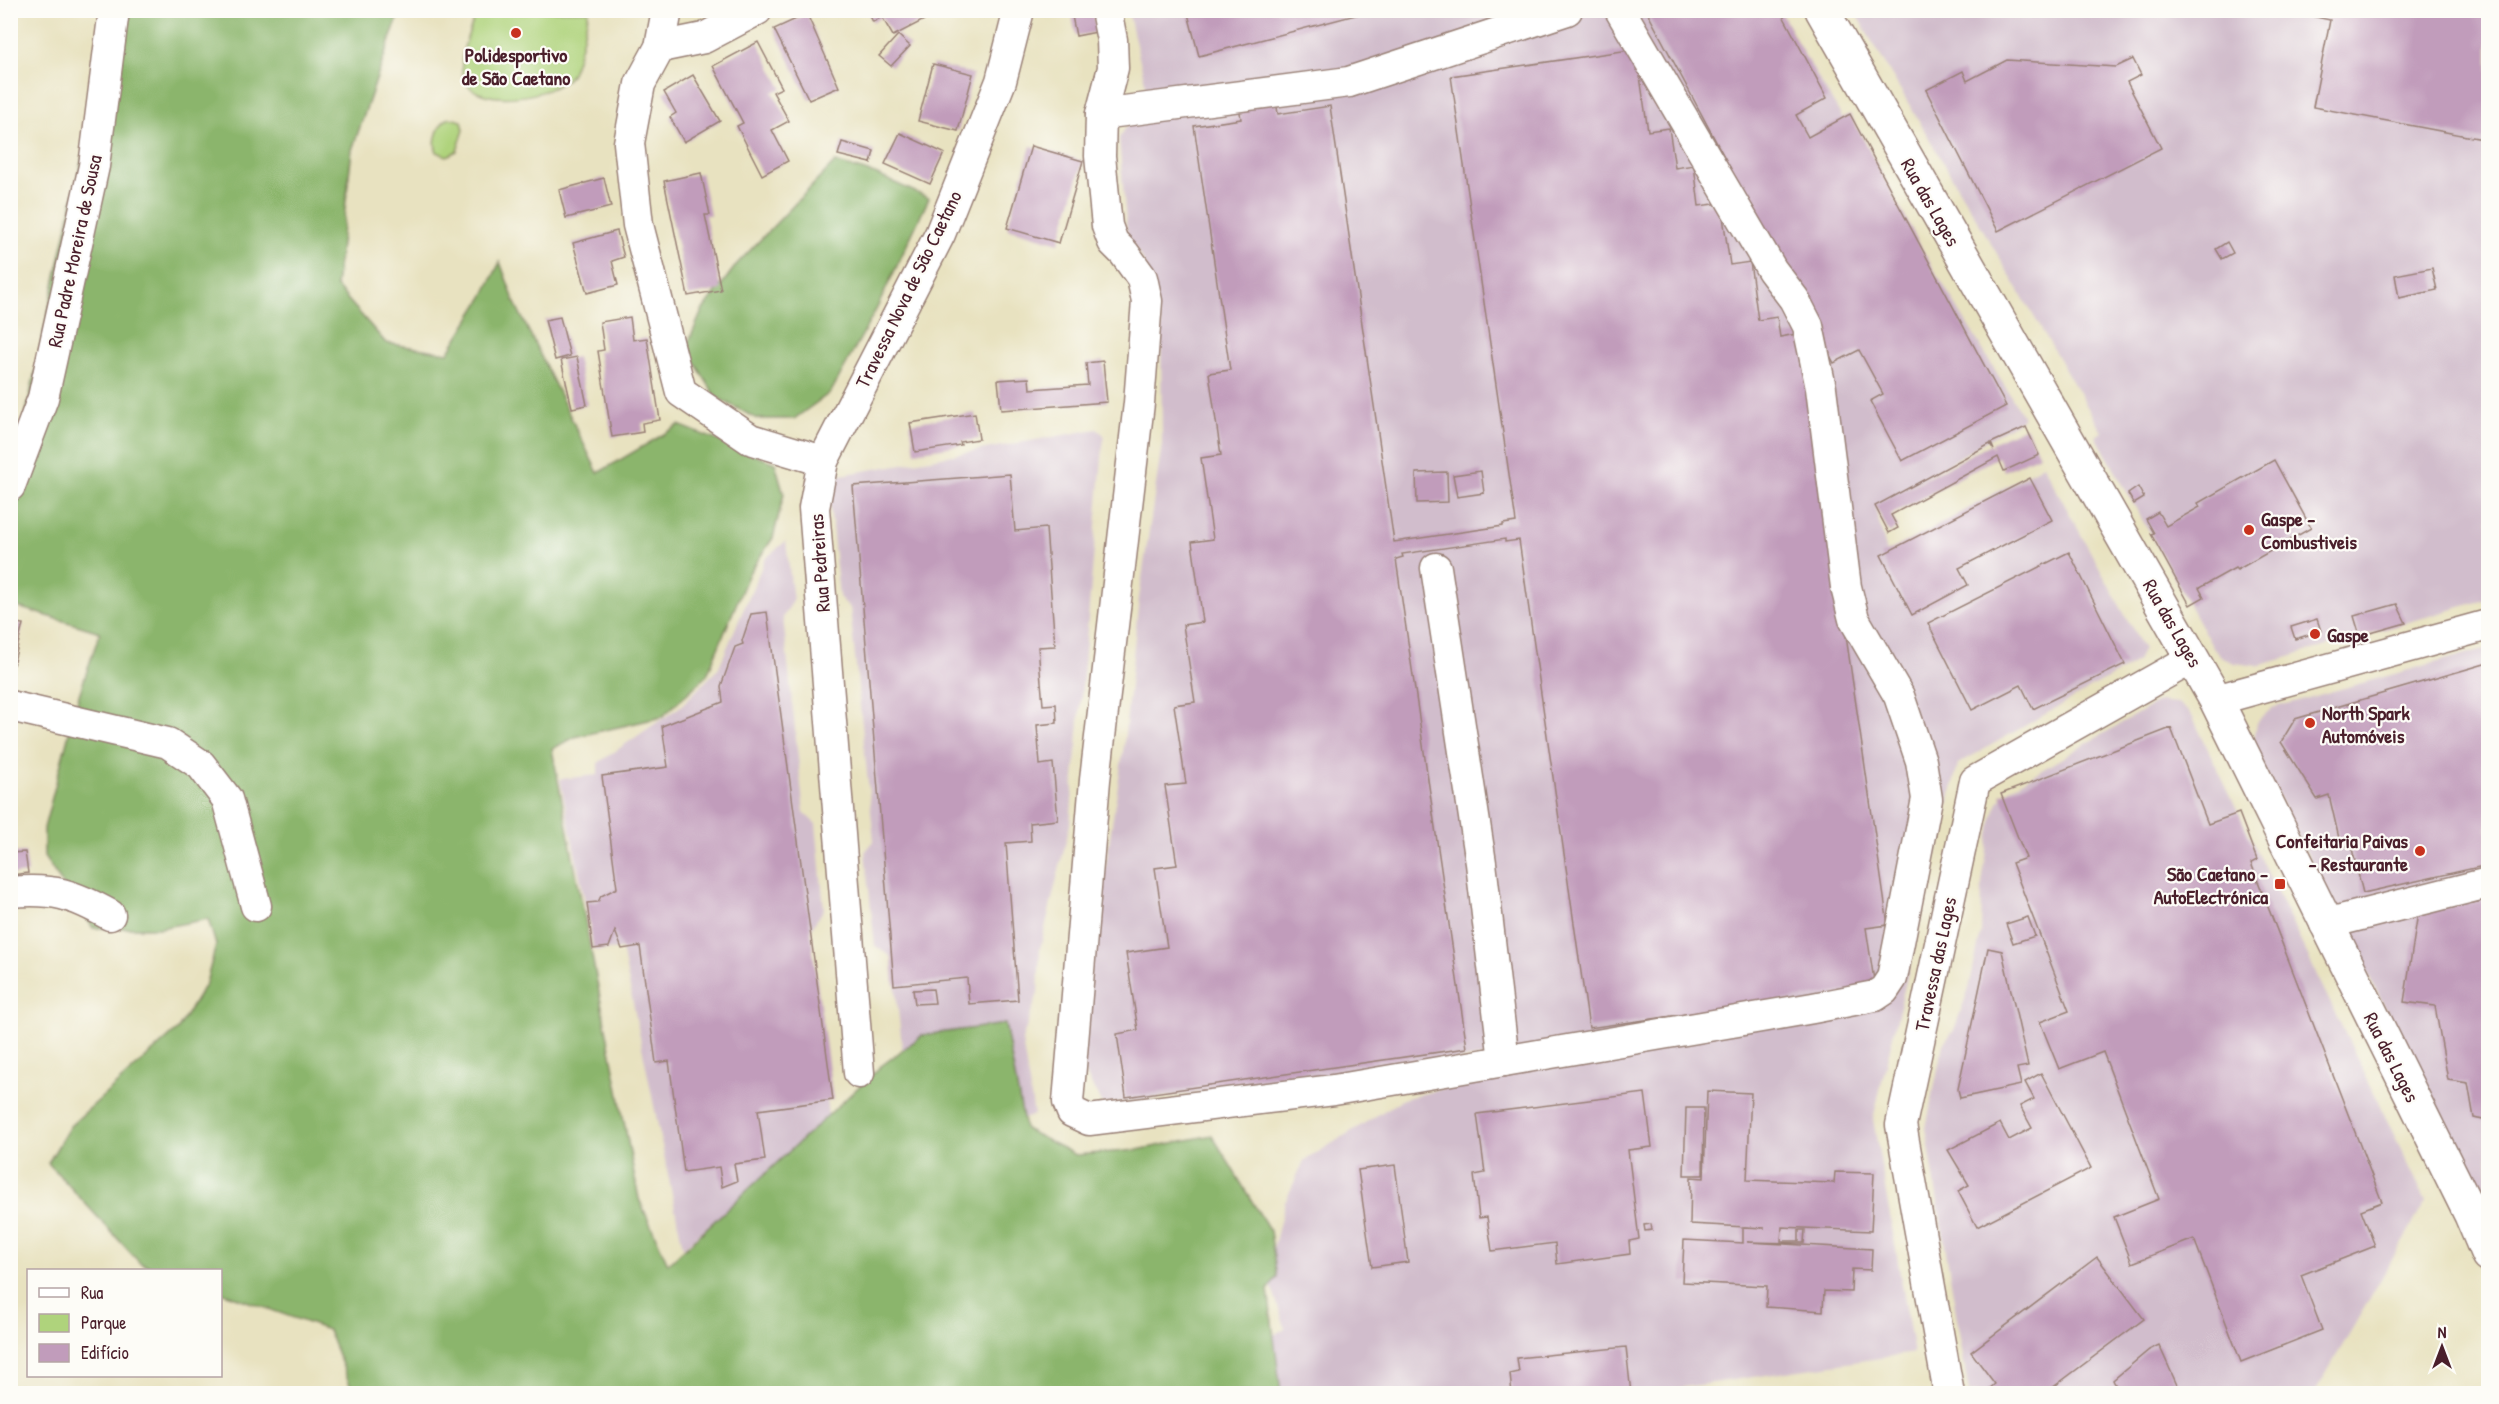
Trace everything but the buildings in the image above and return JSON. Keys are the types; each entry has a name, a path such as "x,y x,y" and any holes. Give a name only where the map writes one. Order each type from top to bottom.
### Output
{"main road":[{"name":"Rua das Lages","path":"1822,10 2193,657 2325,924 2480,1213 2488,1255"}],"street":[{"name":"Rua Padre Moreira de Sousa","path":"10,486 43,398 94,166 114,10"},
{"path":"668,10 660,46 640,84 629,143 638,225 681,392 750,439 823,462"},
{"path":"660,46 704,38 757,10"},
{"name":"Travessa Nova de São Caetano","path":"823,462 940,234 1001,81 1018,10"},
{"path":"1106,10 1112,40 1113,68 1101,114 1101,167 1107,226 1113,242 1142,278 1147,301 1139,403 1095,780 1068,1102 1072,1112 1089,1120 1334,1090 1875,996 1884,990 1892,978 1927,799 1921,761 1899,696 1854,619 1846,587 1821,388 1808,326 1794,300 1772,270 1620,10"},
{"path":"1101,114 1349,82 1567,10"},
{"name":"Rua Pedreiras","path":"823,462 814,508 859,1073"},
{"path":"1436,568 1481,863 1504,1061"},
{"path":"2216,700 2488,625"},
{"name":"Travessa das Lages","path":"1949,1394 1901,1125 1975,781 2193,657"},
{"path":"10,706 168,743 201,765 227,798 256,906"},
{"path":"2325,924 2488,884"},
{"path":"10,892 40,889 79,898 110,915"}],"shaded area":[{"path":"1128,11 1778,11 2024,418 1875,508 1887,552 1902,547 2043,465 2143,648 2137,662 1958,764 1873,1119 1914,1353 1645,1393 1220,1393 1211,1374 1285,1328 1267,1273 1285,1202 1304,1161 1403,1099 1460,1084 1488,1056 1103,1105 1082,1068 1090,969 1123,752 1139,598 1162,444 1161,324 1143,260 1127,235 1119,138 1148,95"},
{"path":"1854,11 2488,11 2488,599 2258,666 2234,663 2222,657 2213,648 2096,436 2102,432"},
{"path":"1097,429 1104,435 1070,824 1040,949 1038,993 1022,1040 1034,1115 872,1173 828,1119 683,1248 622,949 595,951 560,779 598,775 598,763 681,706 718,669 765,559 786,541 793,601 783,617 804,813 816,824 824,909 811,929 828,1118 903,1054 892,957 875,946 865,852 874,841 850,608 839,597 829,494 830,477"},
{"path":"2488,648 2488,1211 2253,747 2257,722 2272,708"},
{"path":"2159,701 2178,703 2191,714 2426,1201 2315,1393 1969,1393 1926,1128 1943,1044 1954,1030 1969,988 1981,932 1982,884 1991,822 1998,802 2011,788"}],"green space":[{"path":"114,11 400,11 352,150 336,286 386,343 448,353 483,297 500,262 515,303 598,473 679,425 775,463 784,494 773,538 749,573 707,675 662,717 575,737 552,749 639,1199 668,1264 881,1066 923,1035 1005,1024 1025,1129 1076,1155 1137,1150 1212,1135 1270,1231 1277,1277 1268,1290 1281,1393 348,1393 351,1387 328,1330 222,1292 222,1269 158,1269 140,1263 48,1163 70,1126 178,1029 206,983 216,945 208,919 160,928 93,928 44,857 44,828 79,695 100,632 11,605 10,486"},
{"path":"477,11 589,11 570,76 548,90 516,97 485,95 473,90 465,81 462,64 465,46"},
{"path":"450,118 462,121 464,130 457,151 447,156 437,152 435,142 440,127"},
{"path":"835,162 875,174 929,198 877,308 831,392 794,419 757,419 716,397 686,348 702,311 737,264"}],"place":[{"name":"Polidesportivo de São Caetano","path":"516,33"},
{"name":"Gaspe - Combustiveis","path":"2249,530"},
{"name":"Gaspe","path":"2315,634"},
{"name":"North Spark Automóveis","path":"2310,723"},
{"name":"Confeitaria Paivas - Restaurante","path":"2420,851"},
{"name":"São Caetano - AutoElectrónica","path":"2280,884"}]}
